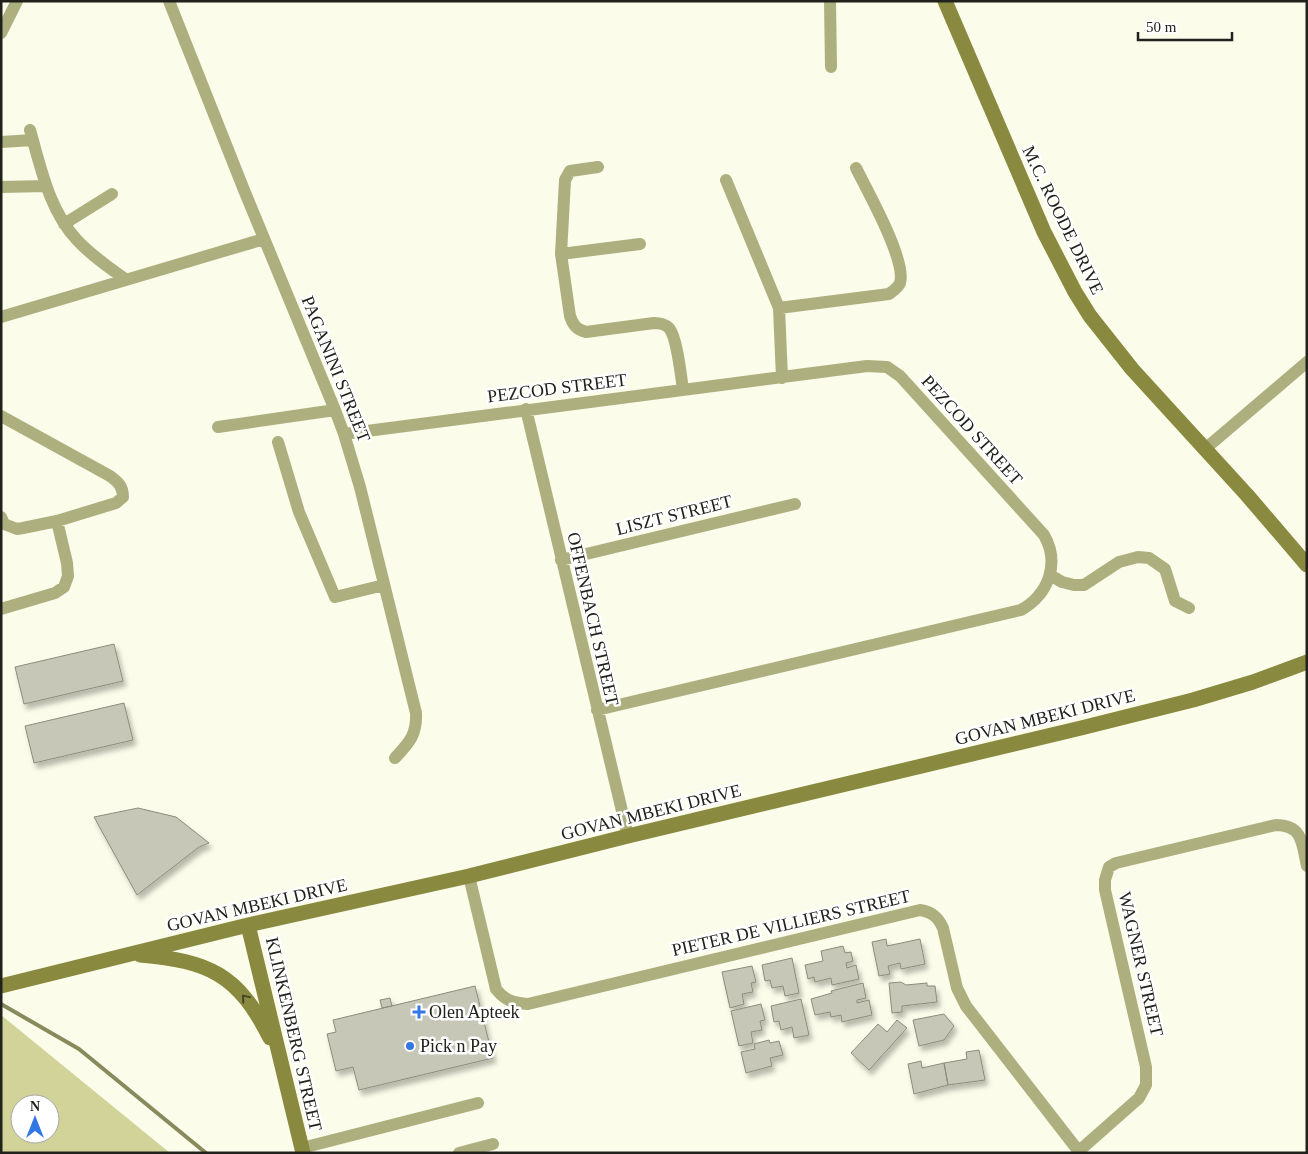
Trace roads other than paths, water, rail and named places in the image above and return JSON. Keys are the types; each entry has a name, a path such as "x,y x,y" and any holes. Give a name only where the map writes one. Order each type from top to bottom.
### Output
{"street":[{"path":"1,33 17,1"},
{"name":"PAGANINI STREET","path":"169,1 335,410 360,487 416,714 416,726 411,740 395,758"},
{"path":"830,1 831,67"},
{"name":"M.C. ROODE DRIVE","path":"945,1 1044,232 1075,292 1109,342 1307,565"},
{"path":"1,142 32,135 46,186 56,211 64,224 76,240 100,262 125,279"},
{"path":"598,167 570,171 565,180 561,254 570,316 574,325 579,330 586,332 654,323 668,327 673,335 683,390"},
{"path":"779,308 889,294 900,282 900,263 856,168"},
{"path":"726,180 779,308 782,378"},
{"path":"1,188 46,186"},
{"path":"64,224 112,194"},
{"path":"1,317 264,238"},
{"path":"561,254 640,244"},
{"path":"1206,449 1307,362"},
{"name":"PEZCOD STREET","path":"344,434 526,409 867,366 880,366 893,370 1044,535 1051,547 1052,566 1050,575 1038,598 1021,610 597,710"},
{"name":"OFFENBACH STREET","path":"526,409 628,836"},
{"path":"218,426 335,410"},
{"path":"1,416 110,476 120,484 123,497 116,503 56,521 17,529 4,524 1,517"},
{"path":"278,442 299,512 335,597 384,585"},
{"name":"LISZT STREET","path":"561,560 795,504"},
{"path":"1,609 55,593 64,587 68,576 67,563 56,521"},
{"path":"1050,575 1062,582 1084,585 1119,562 1138,557 1149,558 1165,569 1175,601 1189,608"},
{"name":"GOVAN MBEKI DRIVE","path":"1,986 248,925 469,876 1193,700 1253,682 1306,661"},
{"name":"WAGNER STREET","path":"1080,1152 1139,1098 1146,1085 1147,1076 1105,890 1105,880 1110,867 1126,861 1276,825 1290,826 1296,830 1300,837 1307,866"},
{"name":"PIETER DE VILLIERS STREET","path":"469,876 496,989 501,996 515,1003 528,1004 911,912 928,911 939,920 943,928 957,988 966,1006 1080,1152"},
{"name":"KLINKENBERG STREET","path":"248,925 302,1150"},
{"path":"130,954 175,960 199,966 219,974 235,986 250,1004 279,1055"},
{"path":"302,1150 478,1103"},
{"path":"459,1153 493,1144"}],"waterway":[{"path":"1,1004 79,1049 206,1153"}],"place":[{"name":"Olen Apteek","path":"419,1012"},
{"name":"Pick n Pay","path":"410,1046"}]}
